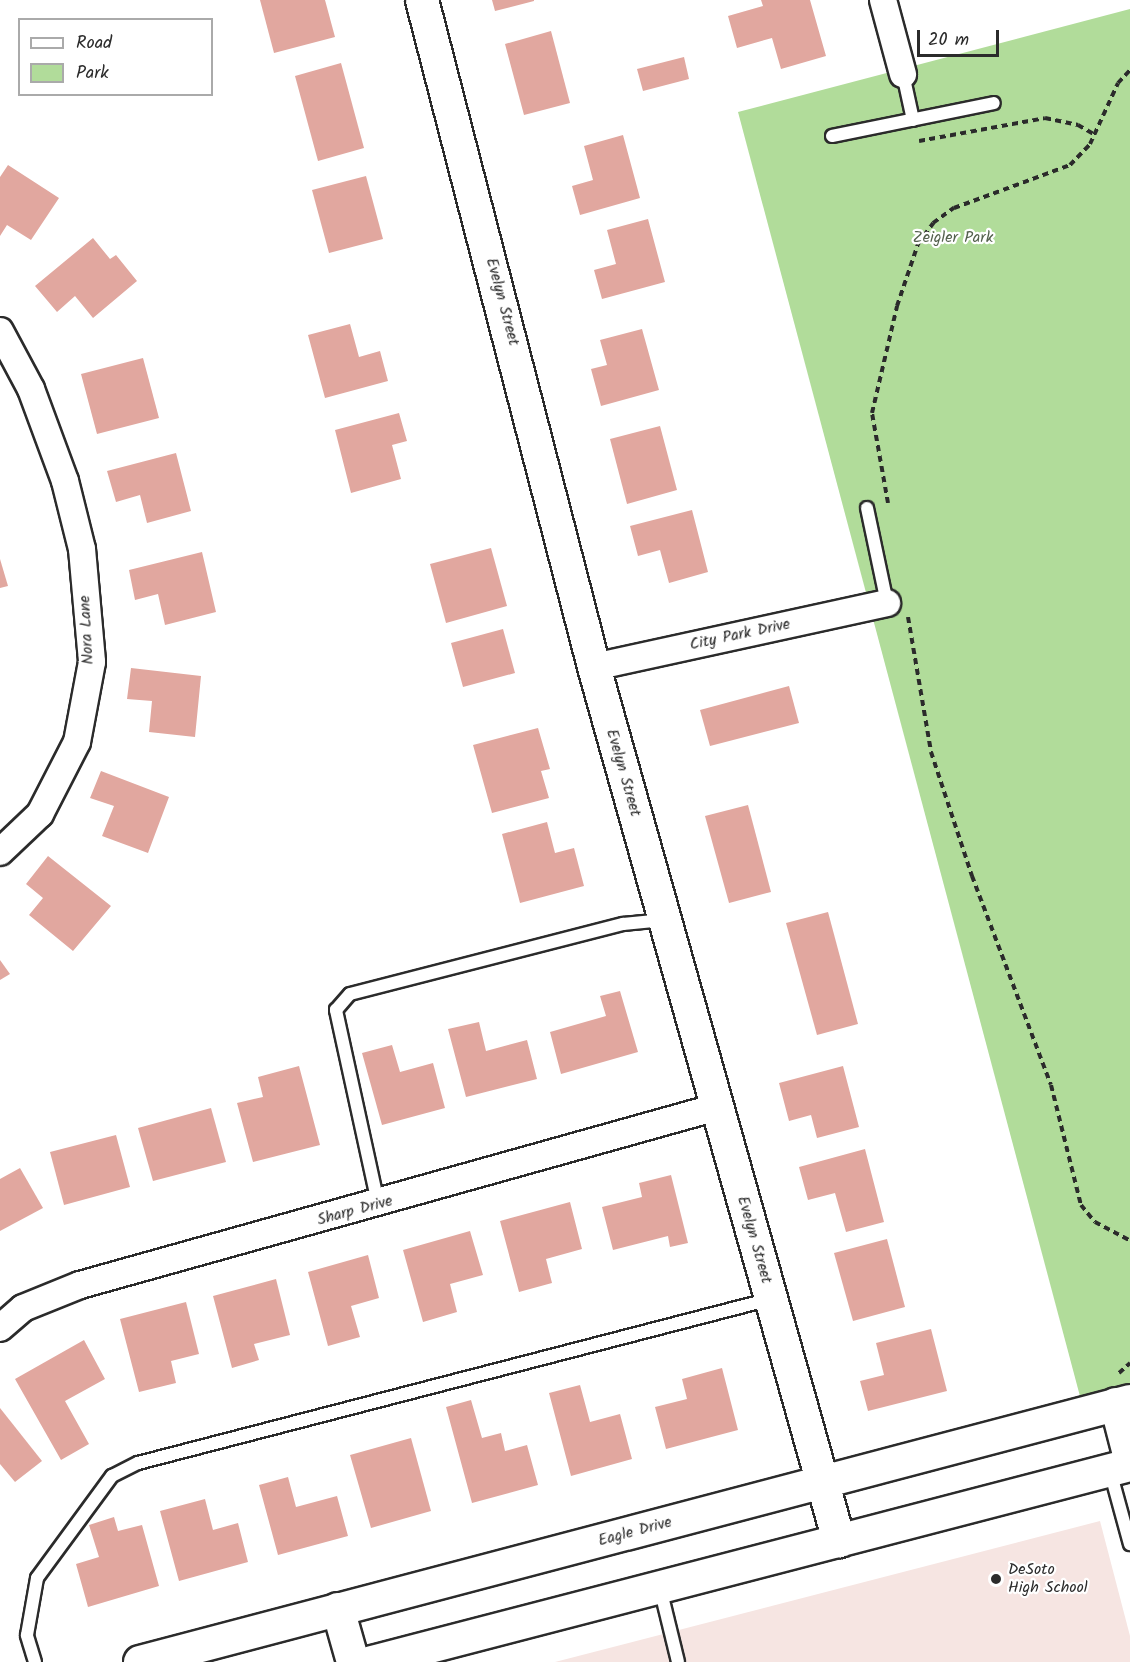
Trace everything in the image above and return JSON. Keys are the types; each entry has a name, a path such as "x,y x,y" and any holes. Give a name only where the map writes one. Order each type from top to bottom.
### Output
{"street":[{"name":"Evelyn Street","path":"422,0 594,667 839,1541"},
{"path":"883,0 903,74"},
{"name":"Nora Lane","path":"0,332 31,389 65,481 82,549 92,662 77,742 40,814 0,852"},
{"name":"City Park Drive","path":"594,667 897,609"},
{"name":"Sharp Drive","path":"0,1328 23,1308 80,1286 717,1107"},
{"path":"372,1662 1123,1465 1123,1402"},
{"name":"Eagle Drive","path":"140,1662 1123,1402"},
{"path":"338,1610 353,1662"}],"lane":[{"path":"903,74 913,120"},
{"path":"832,136 994,103"},
{"path":"867,508 897,609"},
{"path":"378,1204 336,1010 350,994 623,924 664,920"},
{"path":"35,1662 27,1635 37,1578 112,1476 138,1463 771,1299"},
{"path":"1123,1465 1130,1544"},
{"path":"660,1588 678,1662"}],"path":[{"path":"889,510 872,413 897,306 918,244 933,223 954,208 1070,165 1095,135 1118,83 1130,70"},
{"path":"909,143 1045,118 1078,125 1095,135"},
{"path":"897,609 931,752 972,876 1051,1085 1081,1205 1095,1222 1130,1241"}],"shaded area":[{"name":"DeSoto High School","path":"1100,1521 1130,1636 1130,1662 555,1662"}],"green space":[{"name":"Zeigler Park","path":"1130,9 1130,1387 1081,1400 738,112"}],"building":[{"path":"260,0 325,0 335,37 274,53"},
{"path":"492,0 534,0 534,1 495,11"},
{"path":"761,0 810,0 826,56 781,69 772,38 737,48 728,16 763,6"},
{"path":"551,31 570,103 524,115 505,44"},
{"path":"684,57 689,79 643,91 637,69"},
{"path":"341,63 364,148 318,161 295,76"},
{"path":"623,135 640,198 580,215 572,186 593,180 584,146"},
{"path":"8,165 59,198 31,240 7,225 0,236 0,177"},
{"path":"366,176 383,239 329,253 312,190"},
{"path":"648,219 665,282 602,299 594,270 616,264 607,230"},
{"path":"93,238 110,259 116,255 137,281 93,318 75,296 57,312 35,286"},
{"path":"350,324 359,357 380,351 388,381 325,398 308,335"},
{"path":"642,329 659,390 601,406 591,369 607,365 600,340"},
{"path":"143,358 159,418 97,434 81,374"},
{"path":"399,413 407,441 392,445 401,479 351,493 335,430"},
{"path":"660,426 677,490 627,504 610,439"},
{"path":"176,453 191,511 147,523 140,495 116,502 107,471"},
{"path":"692,510 708,572 669,583 660,550 638,556 630,526"},
{"path":"491,548 507,606 446,623 430,564"},
{"path":"202,552 216,612 165,625 158,594 135,600 129,570"},
{"path":"0,559 8,586 0,588"},
{"path":"503,629 515,673 463,687 451,643"},
{"path":"131,668 201,676 195,737 149,732 152,701 127,699"},
{"path":"789,686 799,723 710,746 700,710"},
{"path":"538,728 550,769 541,771 549,798 492,813 473,745"},
{"path":"101,771 169,797 148,853 102,836 114,806 90,798"},
{"path":"748,805 771,892 729,903 705,816"},
{"path":"547,822 555,853 574,848 584,886 520,903 502,834"},
{"path":"48,856 111,906 73,951 29,915 43,898 26,884"},
{"path":"828,912 858,1024 817,1035 786,923"},
{"path":"0,960 10,974 0,980"},
{"path":"620,991 638,1052 561,1074 550,1032 606,1016 600,996"},
{"path":"479,1022 486,1051 527,1040 537,1079 466,1097 448,1029"},
{"path":"392,1045 400,1072 433,1063 445,1108 382,1125 362,1053"},
{"path":"299,1066 320,1145 253,1162 237,1103 263,1097 258,1077"},
{"path":"843,1066 859,1127 817,1138 811,1115 789,1121 779,1083"},
{"path":"211,1108 226,1162 153,1181 138,1128"},
{"path":"116,1135 130,1187 64,1205 50,1152"},
{"path":"865,1149 884,1222 846,1232 835,1193 808,1200 799,1167"},
{"path":"20,1168 43,1208 0,1231 0,1179"},
{"path":"671,1175 688,1243 670,1247 668,1236 613,1250 602,1207 642,1197 639,1183"},
{"path":"570,1202 582,1249 546,1259 552,1283 519,1292 500,1221"},
{"path":"470,1231 483,1275 450,1284 457,1312 423,1322 403,1250"},
{"path":"887,1239 905,1307 853,1321 834,1253"},
{"path":"368,1255 379,1298 351,1306 360,1337 328,1346 308,1272"},
{"path":"276,1279 290,1335 254,1344 259,1360 232,1368 213,1296"},
{"path":"186,1302 199,1354 171,1361 176,1383 139,1392 120,1319"},
{"path":"931,1329 947,1391 868,1411 860,1381 884,1375 876,1343"},
{"path":"84,1340 105,1379 65,1401 89,1444 61,1460 15,1379"},
{"path":"722,1368 738,1430 666,1449 655,1407 687,1399 682,1379"},
{"path":"580,1385 590,1422 620,1414 632,1459 571,1476 549,1393"},
{"path":"471,1400 482,1438 501,1433 505,1451 527,1445 538,1485 472,1503 446,1407"},
{"path":"0,1408 42,1461 15,1482 0,1464"},
{"path":"411,1438 431,1511 371,1528 350,1455"},
{"path":"288,1477 296,1507 337,1496 348,1536 278,1555 259,1485"},
{"path":"205,1499 213,1530 238,1523 248,1562 179,1581 160,1511"},
{"path":"114,1517 118,1531 142,1525 159,1586 88,1607 76,1564 99,1557 89,1525"}],"place":[{"name":"DeSoto High School","path":"996,1579"}]}
